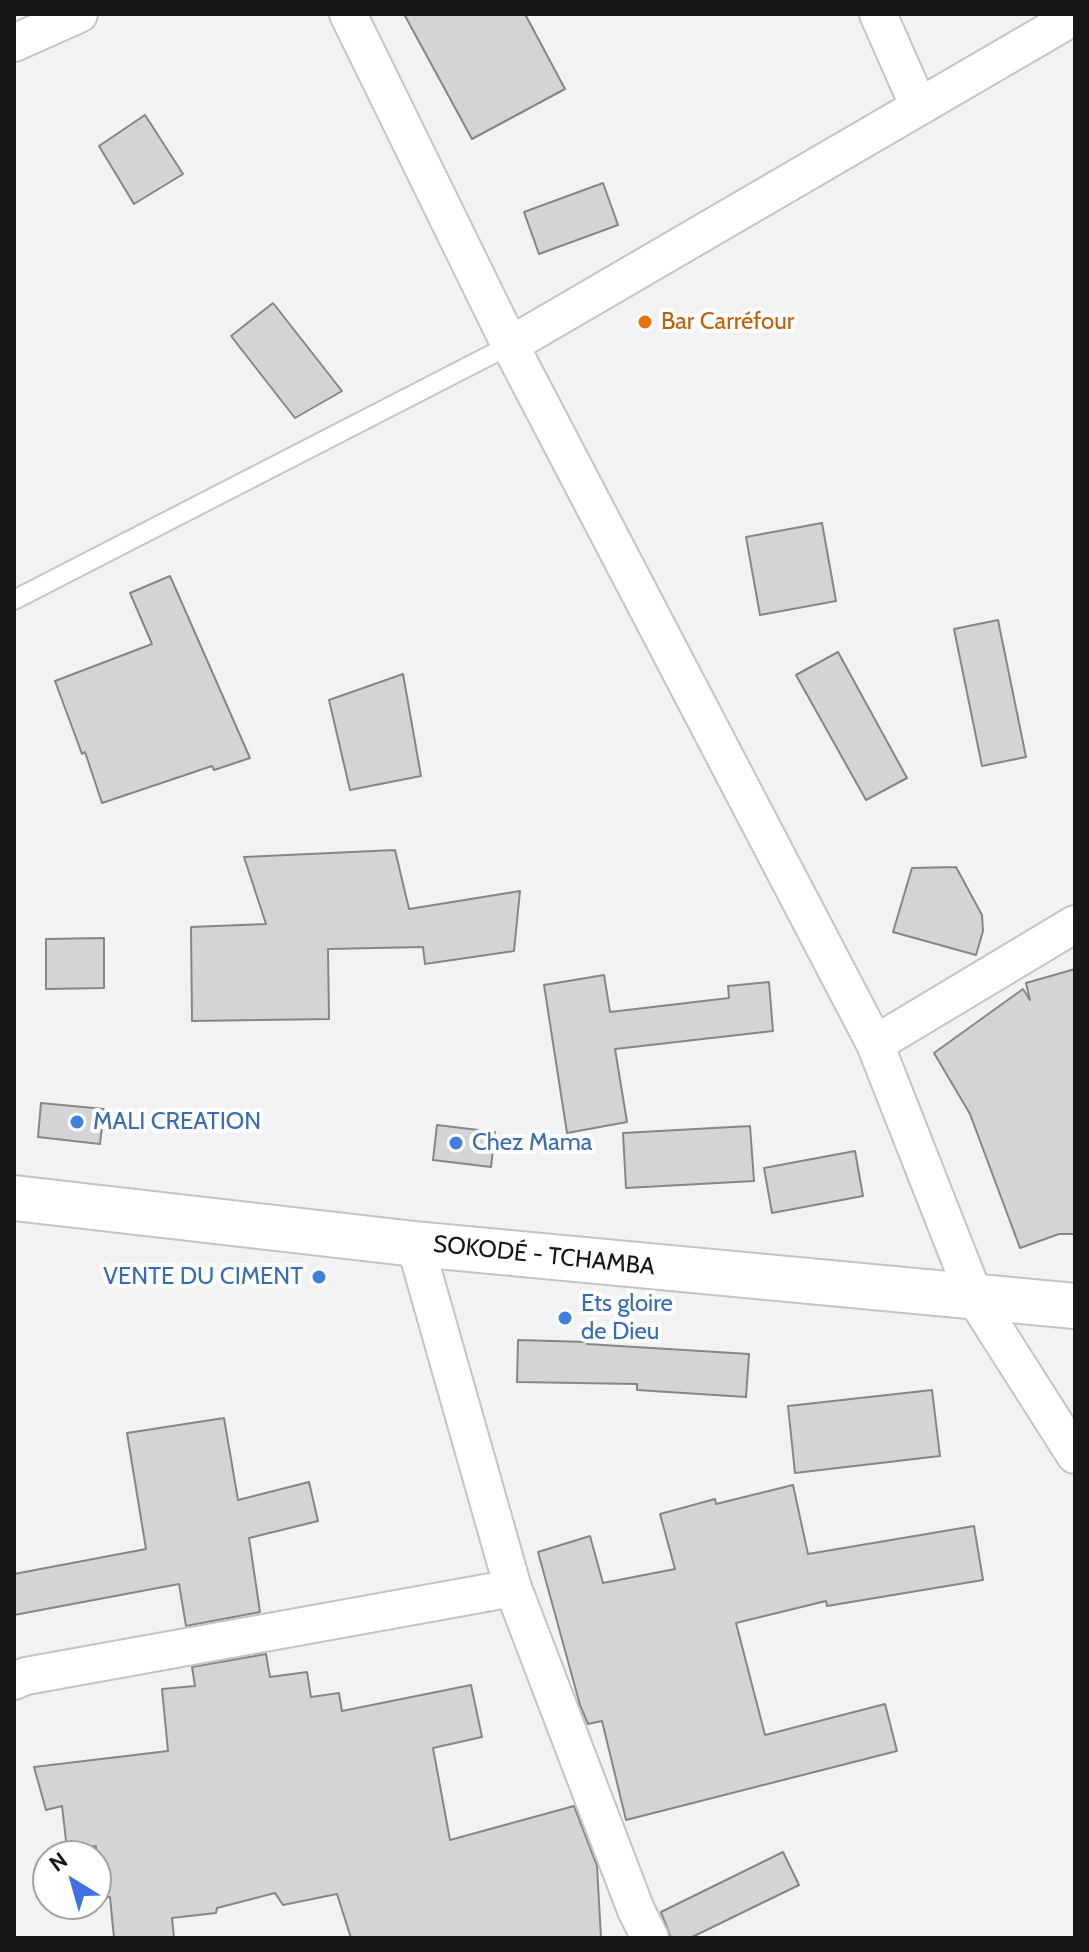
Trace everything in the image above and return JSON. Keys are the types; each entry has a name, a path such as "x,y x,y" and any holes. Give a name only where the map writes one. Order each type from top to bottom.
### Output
{"main road":[{"name":"SOKODÉ - TCHAMBA","path":"14,1198 415,1244 1075,1306"}],"street":[{"path":"14,43 79,14"},
{"path":"348,14 510,345 875,1044 975,1298 1075,1455"},
{"path":"878,14 919,107"},
{"path":"510,345 1075,16"},
{"path":"875,1044 1075,924"},
{"path":"415,1244 513,1588 636,1910 650,1938"},
{"path":"14,1681 26,1676 513,1588"}],"lane":[{"path":"14,600 510,345"}],"building":[{"path":"404,14 525,14 565,89 472,139"},
{"path":"145,115 183,174 134,204 99,146"},
{"path":"603,183 618,225 539,254 524,212"},
{"path":"273,303 342,391 295,418 231,336"},
{"path":"822,523 836,601 760,615 746,537"},
{"path":"170,576 250,758 214,770 212,766 102,803 85,752 82,754 55,681 152,644 130,593"},
{"path":"998,620 1026,757 982,766 954,629"},
{"path":"838,652 907,778 866,800 796,675"},
{"path":"403,674 421,776 350,790 329,700"},
{"path":"395,850 409,909 520,891 514,951 425,964 423,947 328,949 329,1019 192,1021 191,927 266,924 244,857"},
{"path":"956,867 982,915 983,931 976,955 893,932 912,868"},
{"path":"104,938 104,988 46,989 46,939"},
{"path":"1075,969 1075,1234 1059,1234 1020,1248 970,1114 934,1053 1023,989 1030,1000 1026,983"},
{"path":"604,975 610,1012 729,998 728,986 769,982 773,1031 615,1049 627,1122 567,1133 544,985"},
{"path":"41,1103 104,1109 100,1144 38,1137"},
{"path":"437,1125 495,1132 491,1167 433,1160"},
{"path":"750,1126 754,1181 626,1188 623,1133"},
{"path":"855,1151 863,1196 772,1213 764,1168"},
{"path":"518,1340 749,1354 746,1397 637,1390 637,1384 517,1382"},
{"path":"932,1390 940,1456 795,1473 788,1406"},
{"path":"224,1418 238,1500 309,1482 318,1521 249,1538 260,1612 186,1626 179,1584 14,1615 14,1574 146,1549 127,1433"},
{"path":"793,1485 808,1554 974,1526 983,1580 827,1606 826,1601 736,1623 765,1735 885,1704 897,1751 626,1820 602,1721 588,1724 580,1705 538,1552 590,1536 603,1583 675,1569 660,1514 715,1499 716,1504"},
{"path":"266,1654 270,1677 307,1672 311,1697 339,1693 342,1711 471,1685 482,1737 433,1748 450,1840 574,1806 597,1866 601,1938 351,1938 337,1894 283,1905 275,1893 217,1908 216,1913 172,1918 174,1938 114,1938 112,1840 66,1840 62,1806 46,1810 34,1767 168,1751 162,1689 195,1686 192,1667"},
{"path":"783,1852 799,1885 690,1938 671,1938 661,1912"}],"place":[{"name":"Bar Carréfour","path":"645,322"},
{"name":"MALI CREATION","path":"77,1122"},
{"name":"Chez Mama","path":"456,1143"},
{"name":"VENTE DU CIMENT","path":"319,1277"},
{"name":"Ets gloire de Dieu","path":"565,1318"}]}
